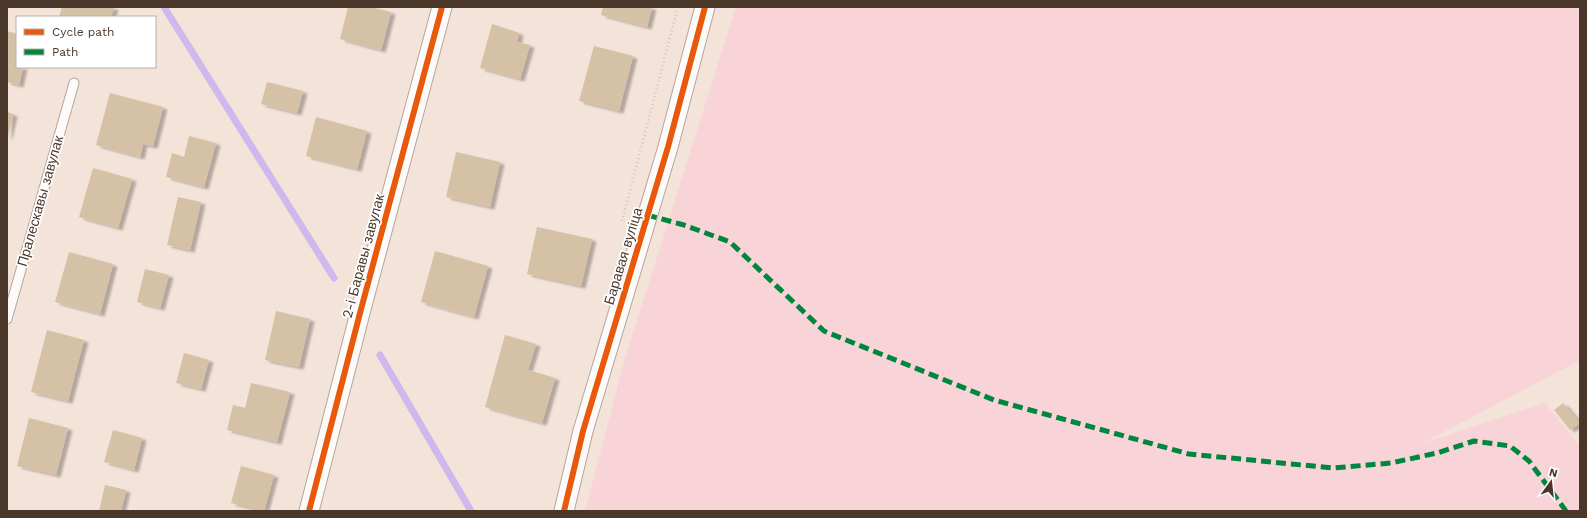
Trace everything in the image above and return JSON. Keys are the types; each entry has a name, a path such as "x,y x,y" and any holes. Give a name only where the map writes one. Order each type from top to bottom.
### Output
{"street":[{"name":"2-і Баравы завулак","path":"309,511 360,313 442,7"},
{"name":"Баравая вуліца","path":"564,511 583,432 668,147 706,7"}],"lane":[{"name":"Пралескавы завулак","path":"7,319 74,83"}],"shaded area":[{"path":"736,7 1580,7 1580,360 1421,444 1545,403 1580,446 1580,511 585,511 624,362"}],"building":[{"path":"62,7 114,8 111,16 59,16"},
{"path":"348,7 371,7 391,12 381,50 340,39"},
{"path":"603,7 652,7 647,27 601,15"},
{"path":"492,24 519,33 517,42 530,45 520,79 480,68"},
{"path":"7,31 16,34 16,68 23,68 19,85 7,82"},
{"path":"594,46 633,56 619,111 579,101"},
{"path":"267,82 303,91 297,113 261,104"},
{"path":"110,93 163,107 153,146 143,144 140,157 96,145"},
{"path":"7,112 13,114 8,137 7,137"},
{"path":"316,117 367,131 357,169 306,156"},
{"path":"189,136 216,143 204,187 166,177 172,153 184,157"},
{"path":"456,152 500,162 490,207 446,197"},
{"path":"93,168 132,179 118,228 79,217"},
{"path":"178,197 201,202 190,250 167,245"},
{"path":"537,227 592,239 581,286 527,274"},
{"path":"435,251 488,266 474,317 421,302"},
{"path":"69,252 113,264 100,314 55,302"},
{"path":"145,269 169,275 160,308 137,302"},
{"path":"276,311 310,319 299,367 265,360"},
{"path":"47,330 84,340 68,401 31,392"},
{"path":"505,335 536,344 528,370 555,378 542,423 485,407"},
{"path":"184,353 209,360 201,389 176,383"},
{"path":"251,383 290,392 277,442 227,430 233,405 245,408"},
{"path":"1563,403 1580,423 1570,430 1554,410"},
{"path":"29,418 68,428 56,475 17,466"},
{"path":"113,430 142,438 134,470 104,462"},
{"path":"241,466 274,475 264,511 231,503"},
{"path":"105,485 126,490 121,511 99,511"}],"waterway":[{"path":"164,7 334,278"},
{"path":"380,355 471,511"}],"marked path":[{"path":"647,215 684,225 730,242 824,331 994,400 1189,454 1333,468 1391,463 1437,453 1474,441 1510,446 1529,461 1566,511"}],"cycle path":[{"path":"309,511 360,313 442,7"},
{"path":"564,511 583,431 668,147 705,7"}]}
